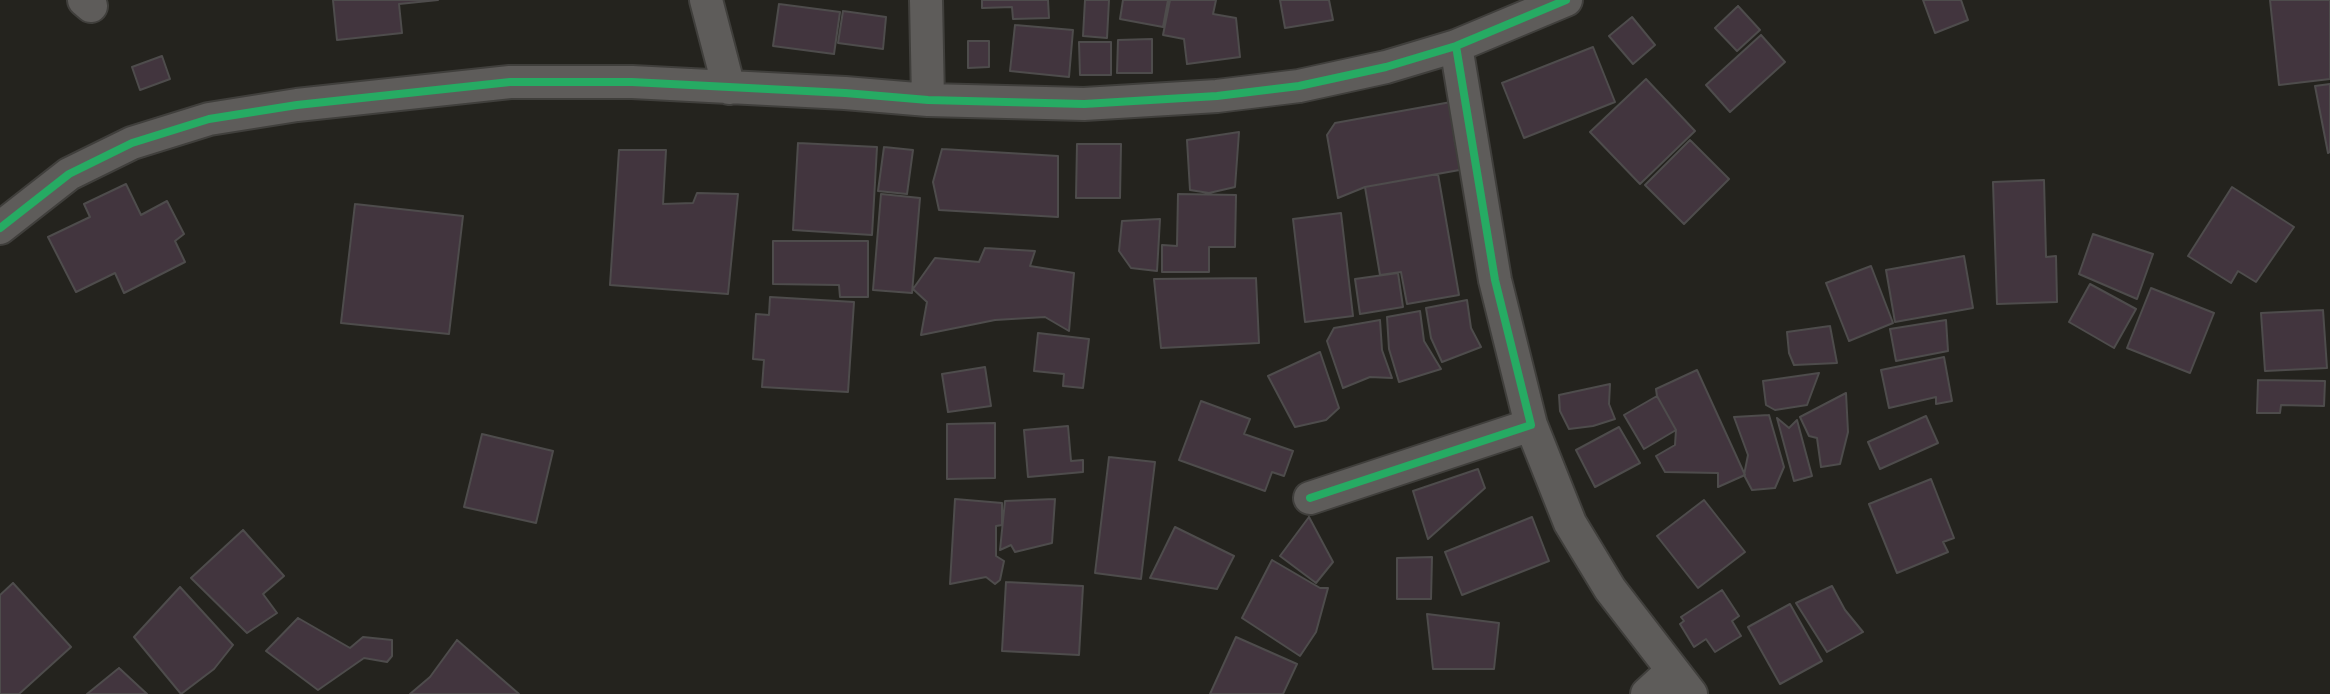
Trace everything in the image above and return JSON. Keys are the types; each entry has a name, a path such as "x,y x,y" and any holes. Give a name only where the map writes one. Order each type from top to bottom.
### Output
{"street":[{"path":"706,0 729,88"},
{"path":"926,0 928,100"},
{"path":"0,228 69,174 132,143 209,119 297,105 510,82 632,82 928,100 1084,104 1217,96 1299,86 1386,67 1456,46 1566,0"},
{"path":"1456,46 1495,280 1531,425 1570,523 1610,589 1681,682 1647,694"},
{"path":"1310,498 1531,425"}],"building":[{"path":"333,0 438,0 399,4 402,33 337,40"},
{"path":"982,0 1048,0 1049,18 1013,19 1012,7 982,8"},
{"path":"1085,0 1109,0 1107,38 1083,36"},
{"path":"1123,0 1168,0 1163,27 1120,19"},
{"path":"1170,0 1216,0 1213,14 1236,18 1240,57 1187,64 1184,39 1163,35"},
{"path":"1280,0 1329,0 1333,20 1285,28"},
{"path":"1923,0 1961,0 1968,20 1935,33"},
{"path":"2270,0 2330,0 2330,79 2279,85"},
{"path":"779,4 840,12 834,54 773,46"},
{"path":"1738,6 1760,30 1737,51 1715,28"},
{"path":"843,11 886,17 883,49 838,43"},
{"path":"1632,17 1655,45 1633,64 1609,36"},
{"path":"1015,25 1073,30 1069,77 1010,71"},
{"path":"1761,35 1785,62 1730,112 1706,85"},
{"path":"1152,39 1152,73 1117,73 1118,40"},
{"path":"968,41 989,41 989,67 968,68"},
{"path":"1079,42 1111,42 1111,75 1080,75"},
{"path":"1593,47 1615,102 1524,138 1502,83"},
{"path":"162,56 170,79 140,90 132,67"},
{"path":"1646,79 1695,131 1640,184 1590,132"},
{"path":"2330,84 2330,152 2328,153 2315,86"},
{"path":"1451,102 1455,143 1465,169 1365,187 1338,198 1327,135 1335,123"},
{"path":"1239,132 1235,187 1209,193 1190,190 1187,140"},
{"path":"1690,140 1729,179 1684,224 1645,185"},
{"path":"798,143 877,147 872,235 793,230"},
{"path":"1077,144 1121,144 1120,198 1076,198"},
{"path":"884,147 913,150 907,194 878,191"},
{"path":"942,149 1058,156 1058,217 939,210 933,182"},
{"path":"619,150 666,150 663,204 693,203 697,193 738,194 728,294 610,285"},
{"path":"1438,174 1459,295 1407,304 1401,272 1380,275 1365,187"},
{"path":"2044,180 2046,257 2056,256 2057,302 1997,304 1993,182"},
{"path":"126,184 141,215 167,201 184,234 175,241 185,262 124,293 115,273 76,292 48,237 90,217 84,204"},
{"path":"2232,187 2294,227 2256,282 2238,271 2231,283 2188,256"},
{"path":"881,194 920,198 912,293 873,290"},
{"path":"1178,194 1236,195 1235,247 1209,247 1209,272 1162,272 1162,245 1177,246"},
{"path":"355,204 463,216 449,334 341,323"},
{"path":"1341,213 1353,316 1305,322 1293,219"},
{"path":"1160,219 1157,271 1131,268 1119,251 1122,221"},
{"path":"2093,234 2153,254 2137,299 2079,274"},
{"path":"773,241 868,241 868,297 840,297 839,285 773,284"},
{"path":"985,248 1035,251 1030,266 1074,273 1069,331 1045,317 995,320 921,335 927,302 913,289 935,258 979,262"},
{"path":"1964,256 1973,308 1895,322 1886,270"},
{"path":"1871,266 1893,323 1849,341 1826,283"},
{"path":"1398,273 1403,307 1360,314 1355,279"},
{"path":"1256,278 1259,343 1161,348 1154,279"},
{"path":"2090,284 2136,309 2114,348 2069,322"},
{"path":"2151,288 2214,313 2190,373 2127,348"},
{"path":"770,297 854,302 848,392 762,387 764,360 753,359 756,314 769,315"},
{"path":"1467,300 1471,328 1481,347 1442,362 1431,338 1426,308"},
{"path":"2323,310 2327,368 2265,371 2261,313"},
{"path":"1420,311 1424,341 1441,369 1399,382 1389,349 1387,317"},
{"path":"1380,320 1382,350 1392,378 1370,377 1343,388 1327,341 1334,328"},
{"path":"1946,320 1948,351 1896,361 1890,329"},
{"path":"1830,326 1837,363 1794,365 1789,353 1787,332"},
{"path":"1038,333 1089,339 1083,388 1063,386 1064,374 1034,371"},
{"path":"1320,352 1339,408 1326,420 1295,427 1268,376"},
{"path":"1944,357 1952,401 1936,404 1936,397 1889,408 1881,370"},
{"path":"985,367 991,406 948,412 942,374"},
{"path":"1697,370 1745,475 1718,487 1718,473 1665,472 1656,456 1675,445 1676,430 1656,389"},
{"path":"1819,373 1807,405 1775,410 1766,405 1763,381"},
{"path":"2258,380 2325,381 2324,406 2281,405 2280,413 2257,413"},
{"path":"1610,384 1609,404 1615,419 1569,429 1560,411 1559,395"},
{"path":"1846,393 1848,432 1840,464 1821,467 1817,438 1809,436 1800,417"},
{"path":"1657,396 1676,430 1644,449 1624,415"},
{"path":"1201,401 1250,419 1244,434 1293,451 1284,476 1272,472 1265,491 1179,460"},
{"path":"1769,415 1784,467 1775,488 1752,490 1744,475 1748,455 1734,417"},
{"path":"1926,416 1938,443 1880,469 1868,442"},
{"path":"1777,418 1789,428 1797,420 1812,476 1794,481"},
{"path":"995,423 995,478 947,479 947,424"},
{"path":"1068,426 1071,461 1083,460 1083,472 1028,477 1024,430"},
{"path":"1619,427 1640,463 1595,487 1576,450"},
{"path":"482,434 553,451 536,523 464,507"},
{"path":"1109,457 1155,462 1141,579 1095,573"},
{"path":"1478,469 1485,488 1428,539 1413,491"},
{"path":"1931,479 1954,538 1943,542 1948,552 1897,573 1869,504"},
{"path":"955,499 1002,503 1002,525 996,526 996,556 1004,561 1000,580 995,584 986,577 950,584"},
{"path":"1055,499 1052,543 1015,552 1011,545 1000,550 1005,501"},
{"path":"1704,500 1745,552 1698,588 1657,536"},
{"path":"1309,517 1333,562 1316,583 1280,556"},
{"path":"1532,517 1549,561 1462,595 1445,552"},
{"path":"1175,527 1234,556 1217,589 1150,578"},
{"path":"243,530 284,576 263,594 277,613 247,633 191,578"},
{"path":"1432,557 1431,599 1397,599 1397,558"},
{"path":"1272,560 1320,588 1328,588 1316,632 1300,656 1242,618"},
{"path":"1006,582 1083,586 1079,655 1002,651"},
{"path":"13,583 71,647 19,694 0,694 0,595"},
{"path":"1832,586 1845,610 1863,632 1827,652 1796,603"},
{"path":"180,587 233,645 214,669 181,694 134,637"},
{"path":"1722,590 1739,616 1732,621 1741,636 1715,652 1706,639 1694,647 1680,624 1684,621 1681,617"},
{"path":"1790,604 1822,661 1780,684 1748,627"},
{"path":"1427,614 1499,623 1494,669 1433,669"},
{"path":"298,618 350,648 363,637 392,640 392,656 387,662 364,658 318,690 266,651"},
{"path":"1236,637 1297,664 1283,694 1210,694"},
{"path":"457,640 519,694 410,694 430,677"},
{"path":"119,668 147,694 87,694"}],"cycle path":[{"path":"0,228 69,174 132,143 209,119 297,105 510,82 632,82 928,100 1084,104 1217,96 1299,86 1386,67 1456,46 1566,0"},
{"path":"1310,498 1531,425 1495,280 1456,46"}]}
